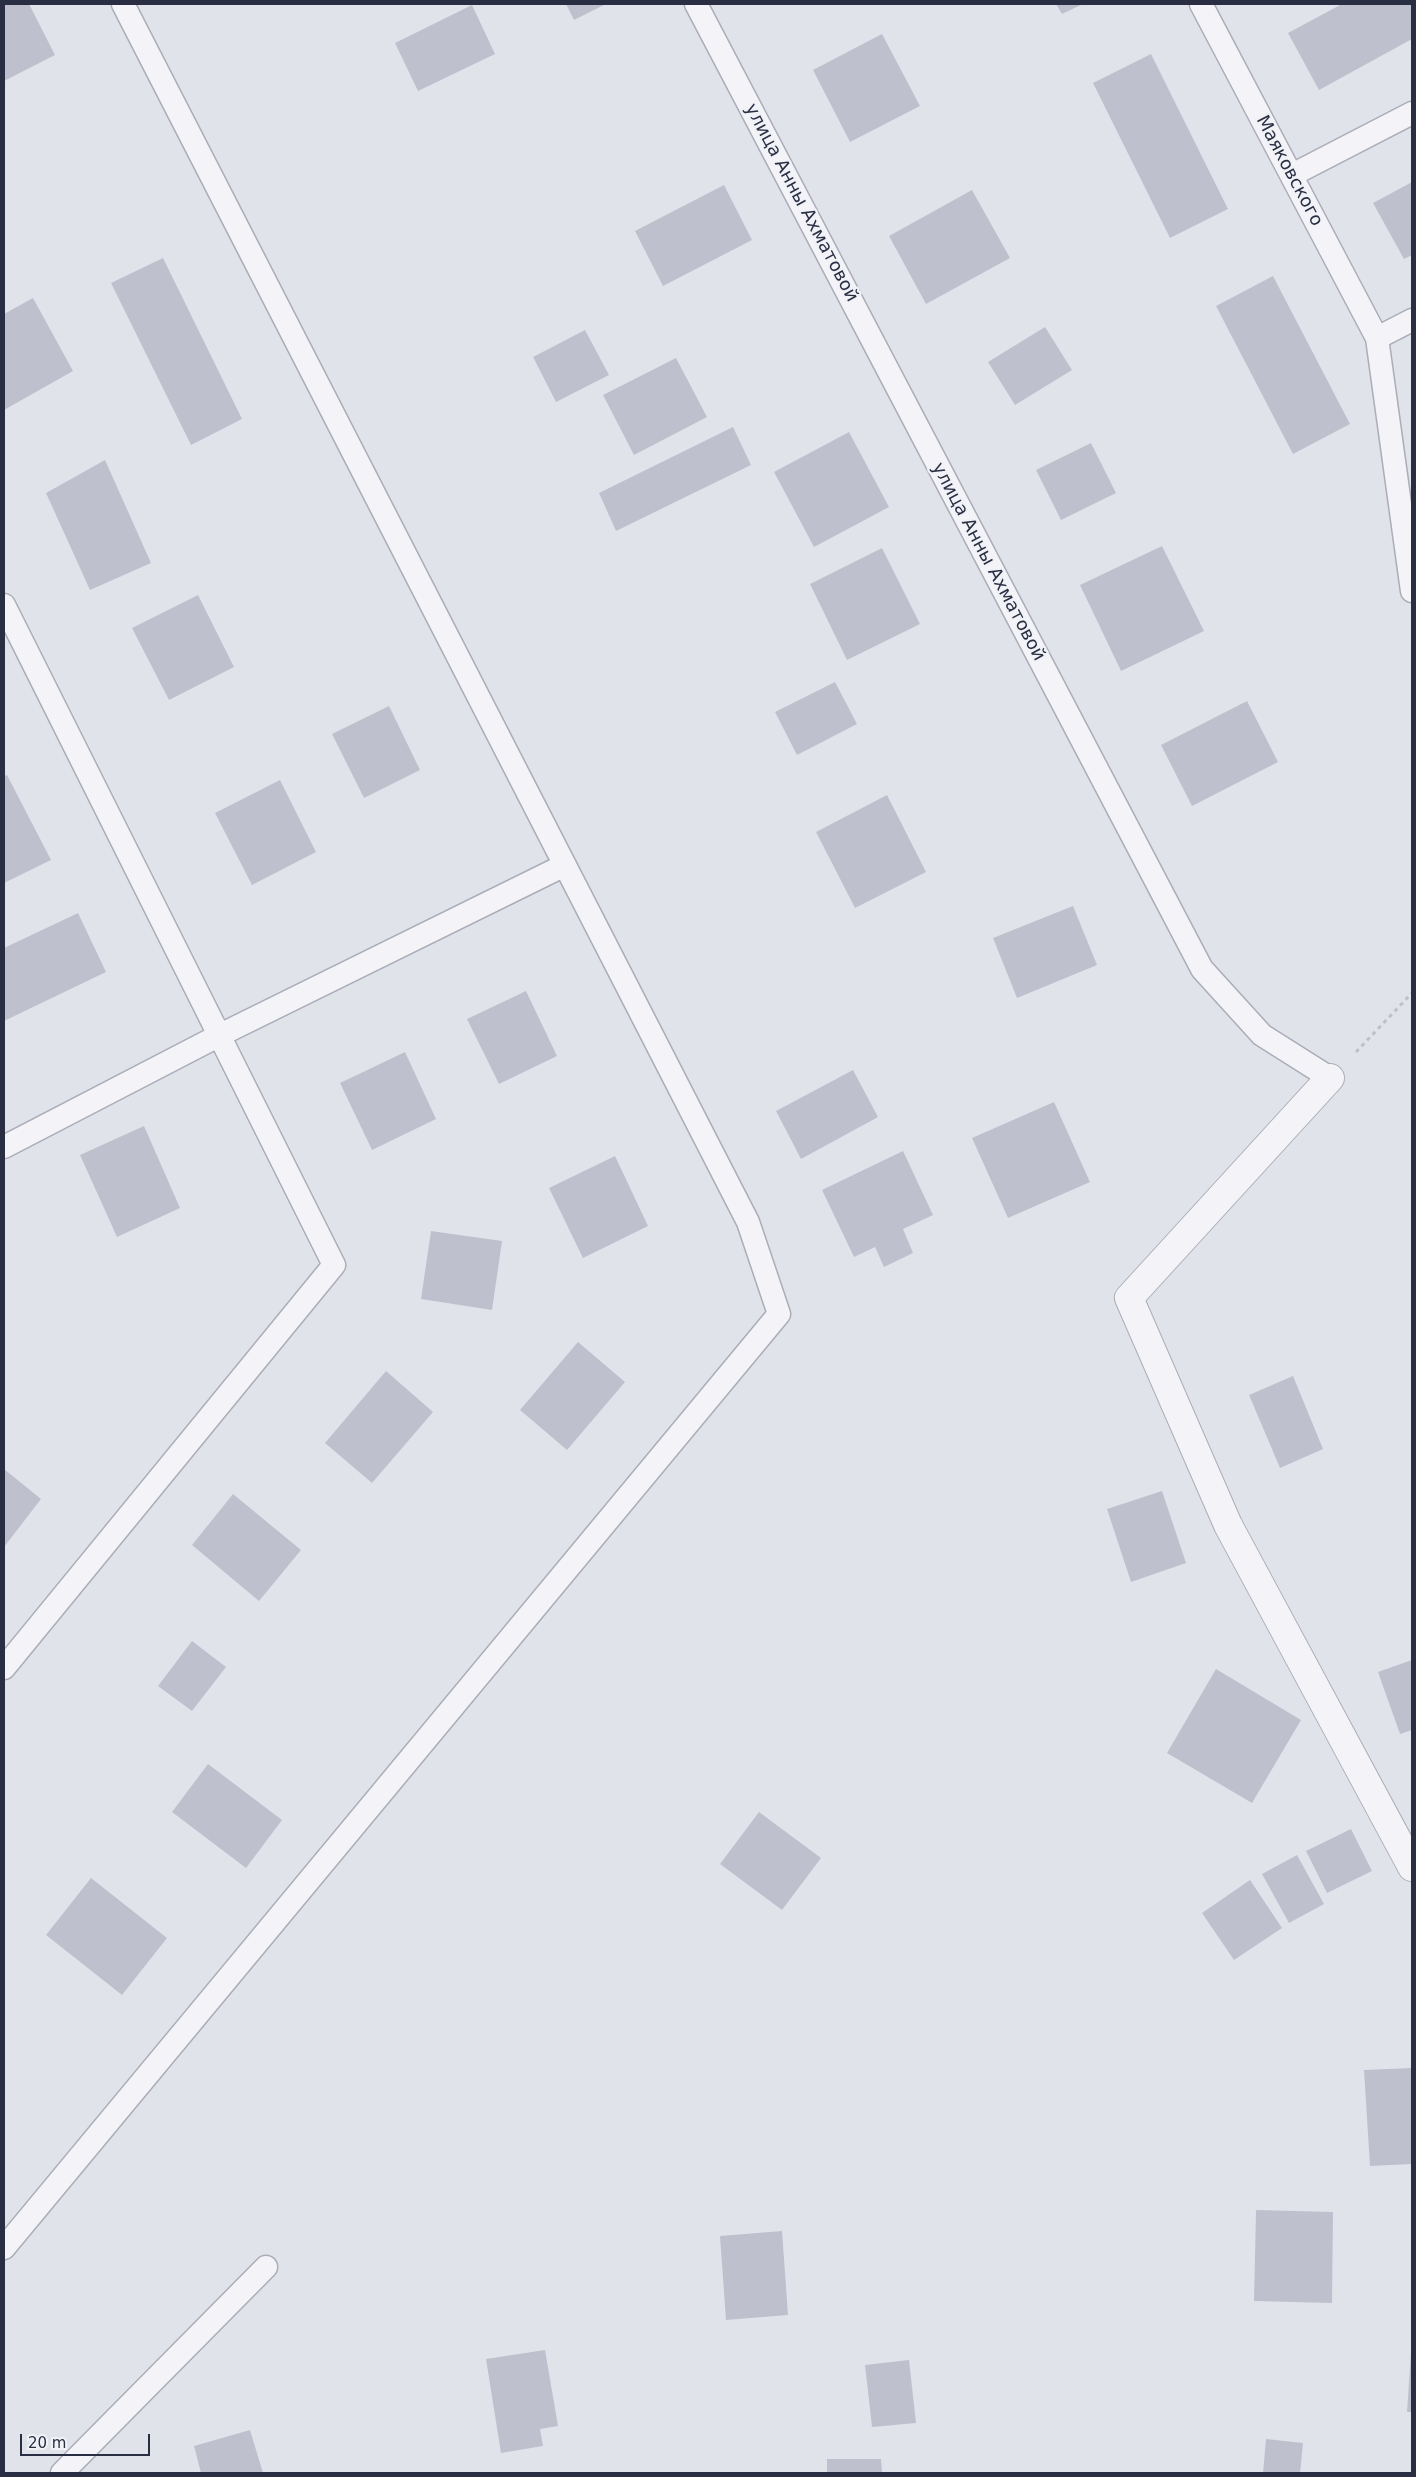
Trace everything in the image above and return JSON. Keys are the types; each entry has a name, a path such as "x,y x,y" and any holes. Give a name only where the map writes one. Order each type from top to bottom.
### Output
{"street":[{"path":"1330,1078 1129,1298 1228,1525 1412,1867"}],"lane":[{"path":"4,2248 779,1314 748,1222 123,4"},
{"name":"улица Анны Ахматовой","path":"696,4 1202,969 1262,1035 1330,1078"},
{"name":"Маяковского","path":"1208,6 1292,175 1377,338 1412,591"},
{"path":"1292,175 1412,113"},
{"path":"1377,338 1412,320"},
{"path":"4,605 334,1266 4,1668"},
{"path":"4,1147 220,1035 565,865"},
{"path":"62,2473 266,2267"}],"path":[{"path":"1330,1078 1412,993"}],"building":[{"path":"4,4 29,4 55,55 4,81"},
{"path":"566,4 606,4 574,20"},
{"path":"1056,4 1083,4 1062,14"},
{"path":"1342,4 1412,4 1412,39 1319,90 1288,33"},
{"path":"472,5 495,54 418,91 395,43"},
{"path":"882,34 920,106 850,142 813,70"},
{"path":"1151,54 1228,209 1170,238 1093,83"},
{"path":"1412,182 1412,255 1404,259 1373,203"},
{"path":"724,185 752,240 663,286 635,231"},
{"path":"972,190 1010,258 926,304 889,236"},
{"path":"163,258 242,419 191,445 111,283"},
{"path":"1273,276 1350,424 1293,454 1216,306"},
{"path":"33,298 73,371 4,410 4,314"},
{"path":"1045,327 1072,370 1015,405 988,362"},
{"path":"585,330 609,375 556,402 533,357"},
{"path":"676,358 707,417 634,455 603,395"},
{"path":"733,427 751,465 616,531 599,493"},
{"path":"849,432 889,507 814,547 774,472"},
{"path":"1091,443 1116,493 1061,520 1036,470"},
{"path":"105,460 151,563 90,590 46,493"},
{"path":"1162,546 1204,631 1121,671 1080,585"},
{"path":"882,548 920,624 847,660 810,584"},
{"path":"198,595 234,667 169,700 132,628"},
{"path":"835,682 857,724 797,755 775,712"},
{"path":"1247,701 1278,762 1192,806 1161,745"},
{"path":"389,706 420,770 364,798 332,734"},
{"path":"7,775 51,860 4,883 4,776"},
{"path":"280,780 316,852 252,885 215,813"},
{"path":"887,795 926,872 855,908 816,832"},
{"path":"1073,906 1097,965 1017,998 993,938"},
{"path":"78,913 106,972 4,1021 4,948"},
{"path":"526,991 557,1056 499,1084 467,1019"},
{"path":"405,1052 436,1119 372,1150 340,1083"},
{"path":"853,1070 878,1117 801,1159 776,1111"},
{"path":"1054,1102 1090,1182 1008,1218 972,1138"},
{"path":"144,1126 180,1208 117,1237 80,1155"},
{"path":"903,1151 933,1215 903,1229 913,1253 884,1267 875,1247 854,1257 822,1190"},
{"path":"615,1156 648,1226 583,1258 549,1188"},
{"path":"431,1231 502,1241 492,1310 421,1299"},
{"path":"578,1342 625,1382 567,1450 520,1410"},
{"path":"386,1371 433,1412 372,1483 325,1443"},
{"path":"1293,1376 1323,1449 1280,1468 1249,1395"},
{"path":"4,1469 41,1499 4,1547"},
{"path":"1162,1491 1186,1563 1131,1582 1107,1509"},
{"path":"233,1494 301,1550 259,1601 192,1545"},
{"path":"192,1641 226,1667 192,1711 158,1686"},
{"path":"1412,1660 1412,1730 1400,1734 1378,1672"},
{"path":"1216,1669 1301,1720 1252,1803 1167,1753"},
{"path":"208,1764 282,1820 246,1868 172,1812"},
{"path":"759,1812 821,1858 782,1910 720,1864"},
{"path":"1351,1829 1372,1871 1327,1893 1306,1851"},
{"path":"1297,1855 1324,1904 1289,1923 1262,1874"},
{"path":"91,1878 167,1938 122,1995 46,1935"},
{"path":"1250,1880 1282,1928 1234,1960 1202,1913"},
{"path":"1412,2068 1412,2164 1370,2166 1364,2070"},
{"path":"1256,2210 1333,2212 1332,2303 1254,2301"},
{"path":"782,2231 788,2315 726,2320 720,2236"},
{"path":"545,2350 558,2426 540,2429 543,2446 501,2453 486,2359"},
{"path":"1411,2352 1412,2412 1407,2412"},
{"path":"909,2360 916,2423 872,2427 865,2365"},
{"path":"250,2430 263,2473 201,2473 194,2446"},
{"path":"1266,2439 1303,2443 1300,2473 1263,2473"},
{"path":"827,2459 881,2459 882,2473 827,2473"}]}
